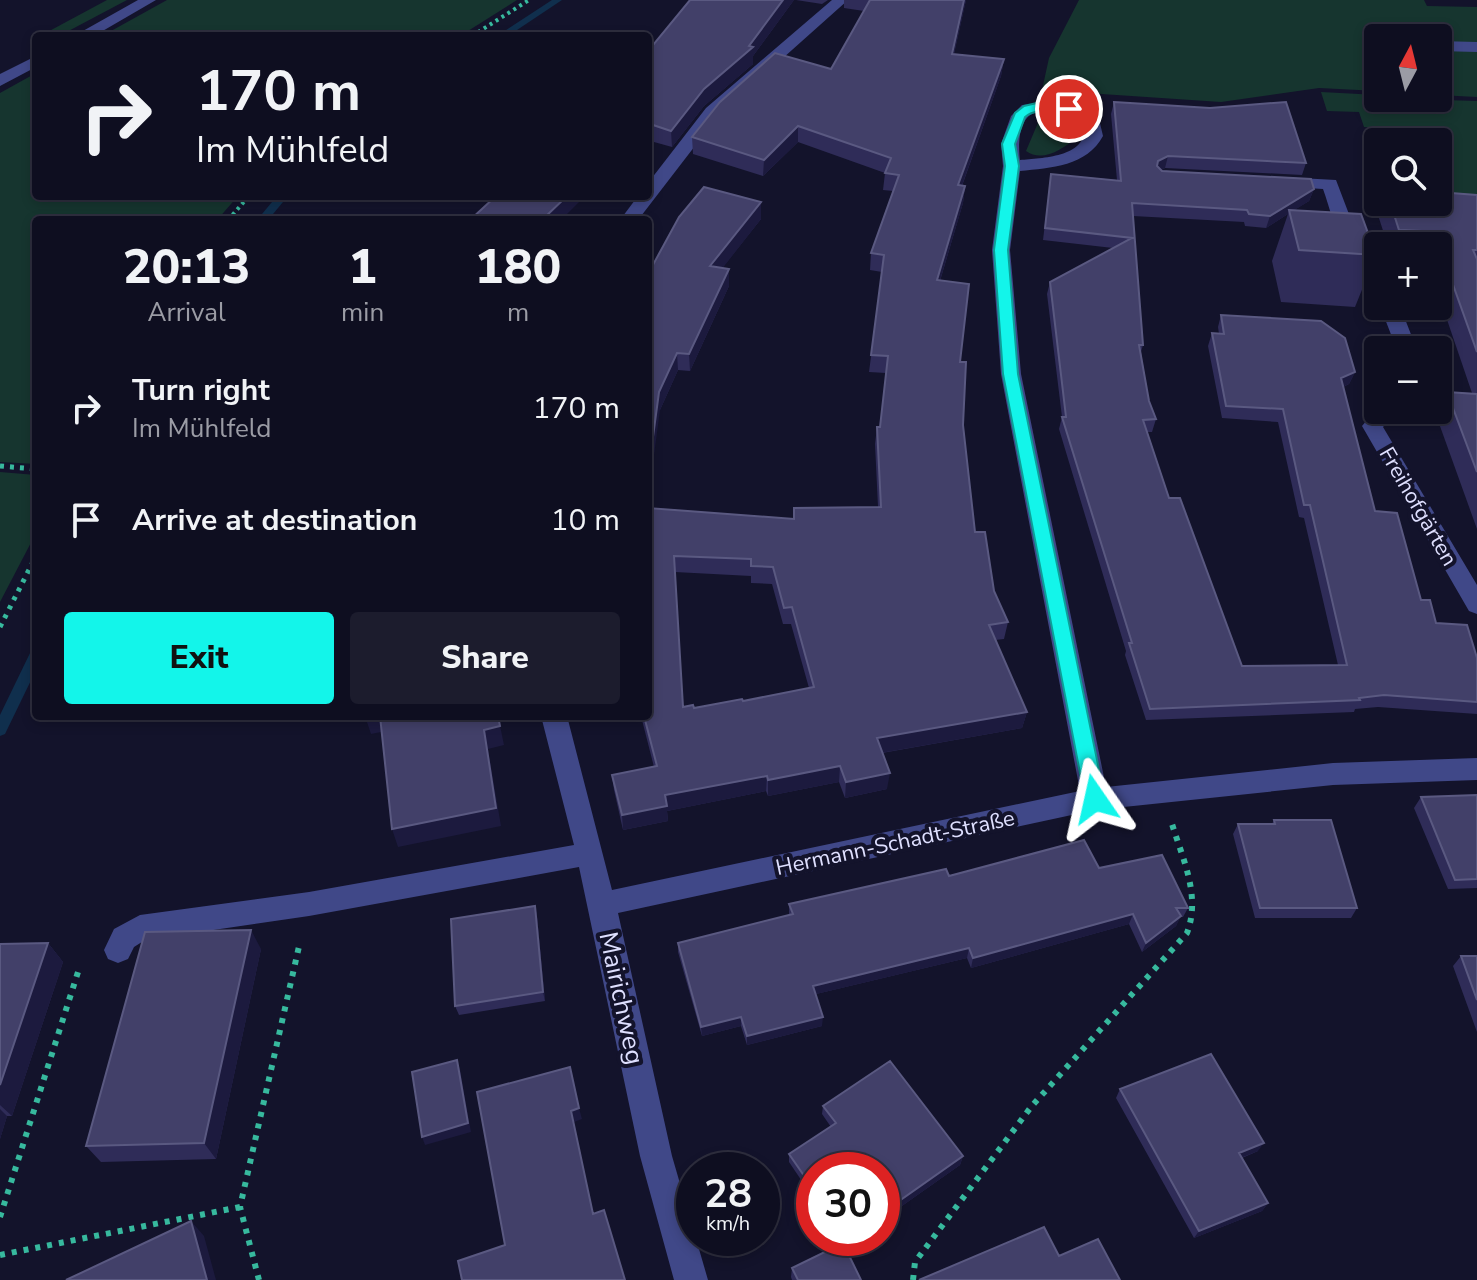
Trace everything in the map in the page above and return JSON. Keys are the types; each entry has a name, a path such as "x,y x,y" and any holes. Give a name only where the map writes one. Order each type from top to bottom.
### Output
{"street":[{"path":"89,32 149,0"},
{"path":"652,190 712,112 841,0"},
{"path":"1452,46 1477,47"},
{"path":"0,81 32,63"},
{"path":"1012,166 1065,159 1077,154 1087,148 1093,138 1096,132 1093,123 1069,109 1041,106 1028,108 1019,116 1009,144 1012,166 1001,250 1011,374 1095,799"},
{"path":"1255,181 1330,184 1355,253 1364,261"},
{"path":"632,216 644,200"},
{"name":"Freihofgärten","path":"1374,424 1372,426 1477,605"},
{"name":"Mairichweg","path":"555,720 602,904 656,1156 691,1280"},
{"name":"Hermann-Schadt-Straße","path":"602,904 1095,799 1333,774 1477,769"},
{"path":"118,950 124,938 140,928 309,904 589,854"}],"path":[{"path":"478,32 529,0"},
{"path":"232,216 246,200"},
{"path":"0,466 32,469"},
{"path":"0,627 32,564"},
{"path":"913,1280 915,1262 1031,1107 1187,933 1195,918 1193,897 1163,793"},
{"path":"259,1280 240,1207 309,904"},
{"path":"0,1217 78,972"},
{"path":"0,1255 240,1207"}],"green space":[{"path":"107,0 127,0 67,32 47,32"},
{"path":"167,0 517,0 466,32 109,32"},
{"path":"1079,0 1424,0 1427,6 1477,7 1477,45 1452,43 1452,24 1364,24 1364,90 1319,88 1221,102 1042,90 1049,58"},
{"path":"1477,49 1477,97 1452,96 1452,50"},
{"path":"32,75 32,200 234,200 220,216 32,216 32,464 0,462 0,93"},
{"path":"1321,92 1364,94 1364,112 1452,112 1452,100 1477,101 1477,198 1452,196 1452,128 1364,127 1359,112 1327,111"},
{"path":"1040,118 1066,119 1077,127 1076,138 1045,155 1026,151"},
{"path":"0,472 32,475 32,541 0,602"}],"building":[{"path":"690,0 783,0 749,46 753,47 704,89 671,131 652,126 652,46"},
{"path":"870,0 964,0 952,54 1004,59 958,185 965,186 937,280 969,284 960,362 966,362 963,425 975,532 985,532 994,591 1008,622 989,625 1027,712 877,738 890,773 846,782 840,766 768,780 767,776 665,795 667,806 622,815 612,775 657,766 645,720 652,720 652,508 794,519 794,508 881,507 877,427 880,427 888,356 871,355 884,255 871,253 899,175 885,173 891,158 798,126 764,160 692,137 720,102 775,53 831,69","holes":["674,556 751,559 751,566 773,567 784,608 792,607 814,687 743,701 683,707"]},
{"path":"1114,102 1210,108 1286,102 1306,163 1168,156 1158,161 1157,166 1162,171 1311,179 1314,189 1270,216 1249,214 1247,210 1132,203 1143,345 1139,345 1149,401 1156,419 1143,420 1169,498 1180,498 1242,666 1347,665 1310,505 1304,505 1283,409 1226,406 1212,333 1224,334 1221,315 1321,321 1345,338 1355,372 1341,378 1375,511 1397,513 1421,600 1430,600 1436,623 1467,625 1477,658 1477,702 1384,695 1360,700 1150,709 1062,417 1066,417 1050,282 1132,238 1045,228 1051,174 1121,181"},
{"path":"704,187 761,202 710,266 729,269 689,354 677,353 659,392 652,444 652,267 679,217"},
{"path":"1452,193 1477,195 1477,250 1473,250 1477,259 1477,352 1452,282 1452,232 1399,230 1394,216 1452,216"},
{"path":"492,200 563,200 546,216 474,216"},
{"path":"1289,210 1361,214 1368,232 1364,232 1364,254 1299,250"},
{"path":"1452,392 1477,394 1477,472 1452,405"},
{"path":"380,720 499,720 500,726 484,730 496,808 392,829"},
{"path":"1477,795 1477,879 1455,880 1421,797"},
{"path":"1274,820 1331,820 1357,908 1260,908 1238,824 1275,824"},
{"path":"1084,840 1099,868 1162,855 1188,908 1176,908 1181,916 1146,943 1133,914 973,958 969,948 813,986 823,1017 747,1036 741,1017 701,1027 678,943 793,914 789,904 946,869 949,876"},
{"path":"535,906 543,992 455,1006 451,919"},
{"path":"251,930 204,1143 86,1146 145,932"},
{"path":"48,943 0,1085 0,944"},
{"path":"1461,956 1477,956 1477,1000"},
{"path":"1211,1054 1264,1143 1239,1153 1268,1203 1199,1231 1120,1089"},
{"path":"457,1060 468,1123 422,1137 412,1072"},
{"path":"890,1061 963,1156 900,1200 900,1152 796,1152 796,1164 789,1154 836,1123 823,1106"},
{"path":"570,1067 579,1108 571,1111 593,1214 604,1210 625,1280 462,1280 458,1261 505,1245 477,1092"},
{"path":"191,1221 207,1280 66,1280"},
{"path":"1044,1227 1059,1256 1098,1239 1120,1280 919,1280"},
{"path":"816,1256 849,1256 861,1280 798,1280 792,1268"}],"waterway":[{"path":"508,32 558,0"},
{"path":"266,216 280,200"},
{"path":"0,730 32,663"}],"route":[{"path":"1069,109 1041,106 1028,108 1019,116 1009,144 1012,166 1001,250 1011,374 1095,799"}]}
